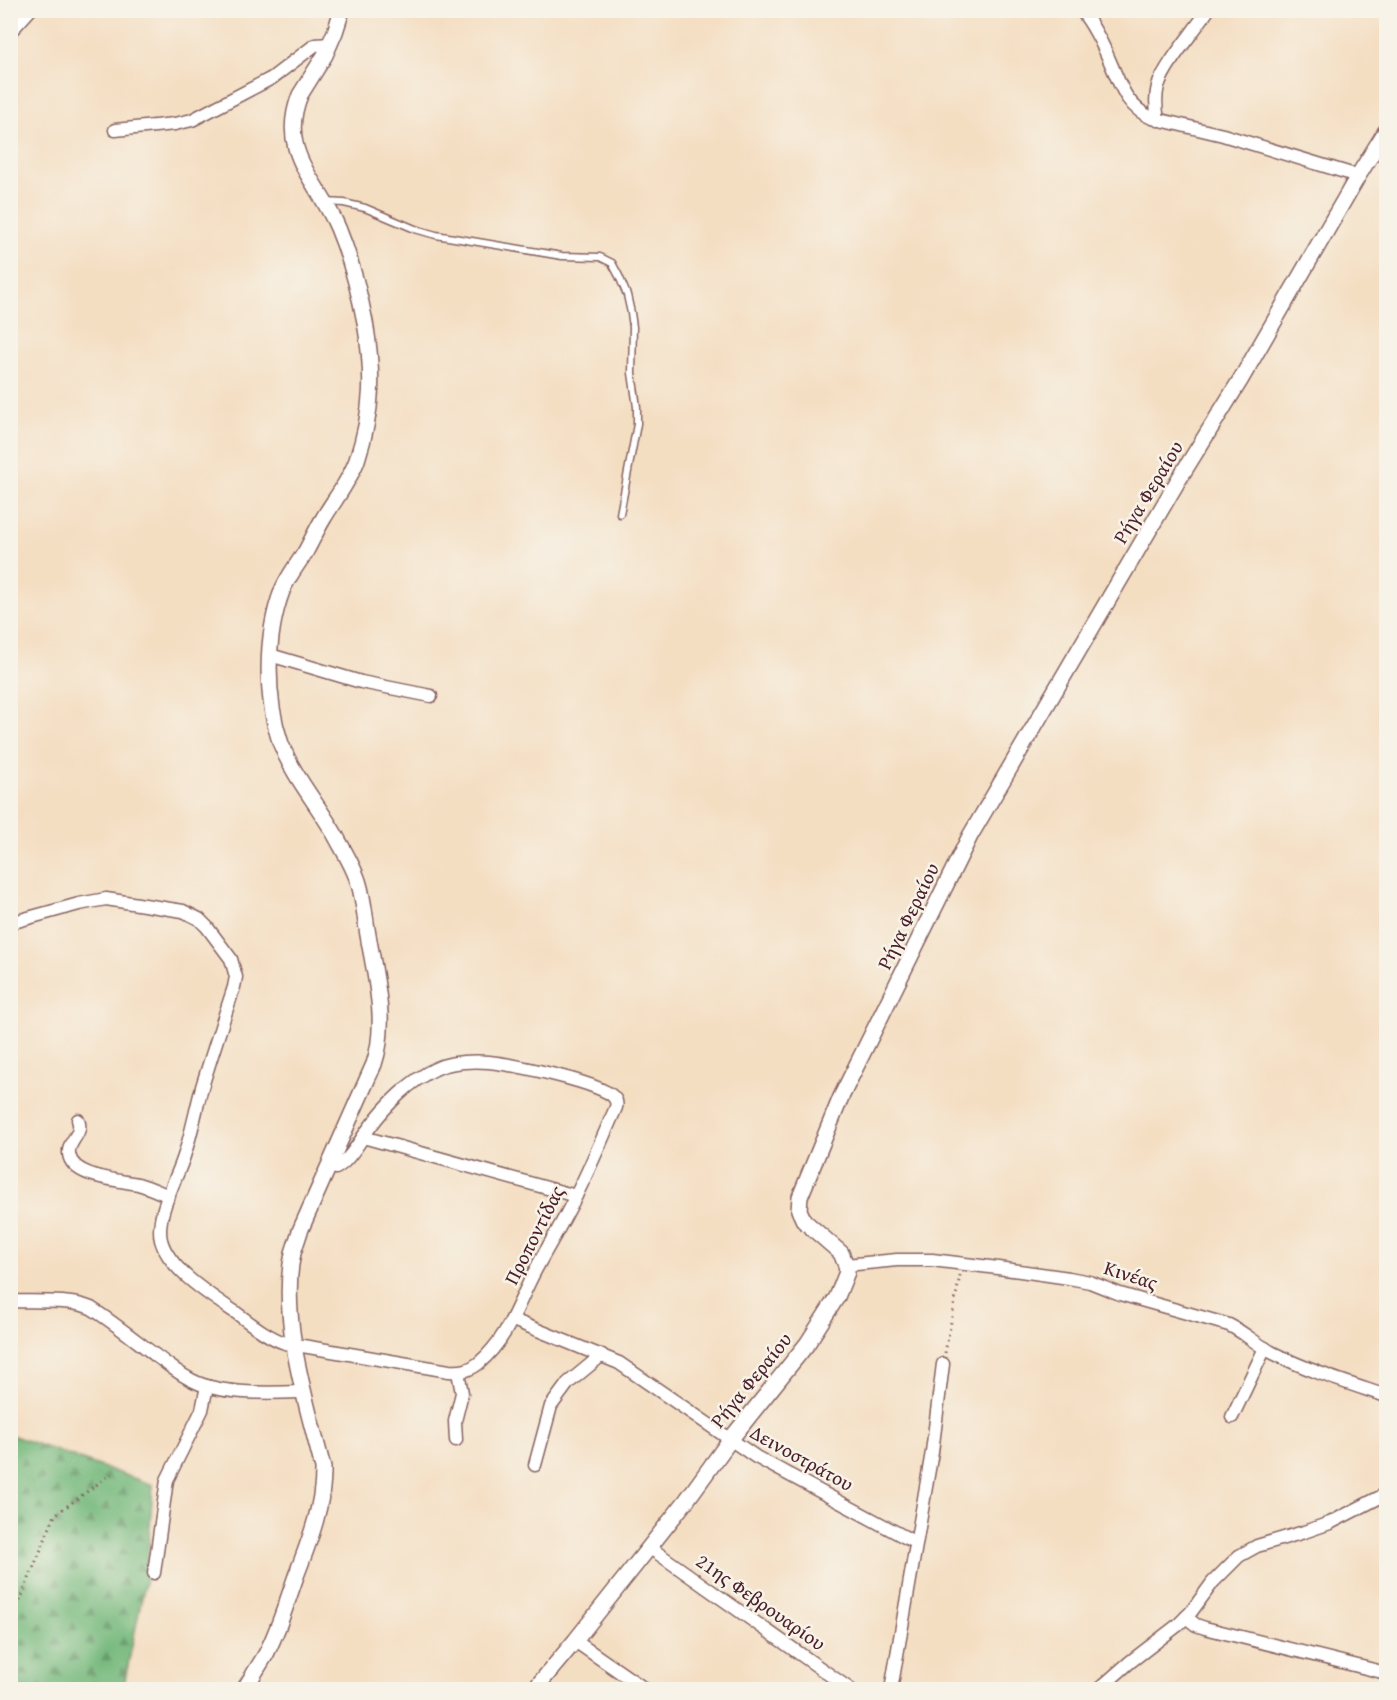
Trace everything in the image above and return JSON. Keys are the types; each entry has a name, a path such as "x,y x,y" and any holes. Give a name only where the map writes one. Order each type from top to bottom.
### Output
{"street":[{"path":"10,32 30,10"},
{"path":"244,1689 266,1653 309,1544 323,1478 323,1468 293,1344 289,1293 293,1254 300,1231 377,1054 380,1028 379,1006 360,886 339,842 291,766 280,742 271,690 270,655 275,616 282,592 350,475 361,445 371,404 371,366 360,297 339,230 303,167 297,152 293,127 294,110 300,94 330,44 342,10"},
{"path":"1158,120 1156,97 1158,87 1172,62 1208,10"},
{"path":"1084,12 1101,43 1122,91 1142,113 1158,120 1223,135 1358,176"},
{"path":"115,130 192,120 272,78 315,45 330,44"},
{"name":"Ρήγα Φεραίου","path":"534,1689 686,1501 827,1315 843,1284 847,1272 846,1265 841,1253 804,1221 799,1210 800,1197 841,1097 970,836 1386,131"},
{"path":"270,655 361,682 431,696"},
{"path":"10,923 106,899 183,911 199,919 217,939 231,959 236,977 201,1091 186,1152 162,1216 160,1232 165,1248 174,1262 198,1286 276,1340 460,1372 462,1393 455,1421 456,1440"},
{"name":"Προποντίδας","path":"363,1137 385,1109 404,1091 427,1073 447,1064 481,1062 518,1067 589,1084 608,1092 616,1100 614,1112 576,1196 534,1272 513,1320 499,1342 478,1363 460,1372"},
{"path":"78,1120 79,1130 70,1146 69,1154 79,1169 92,1175 139,1185 169,1196"},
{"path":"328,1166 336,1168 343,1163 363,1137 576,1196"},
{"name":"Κινέας","path":"846,1265 897,1260 932,1260 1090,1282 1229,1325 1265,1348 1315,1371 1386,1396"},
{"path":"10,1301 72,1303 92,1308 196,1383 227,1390 273,1393 304,1392"},
{"name":"Δεινοστράτου","path":"513,1320 602,1355 630,1370 756,1457 916,1543"},
{"path":"1232,1418 1265,1348"},
{"path":"536,1465 551,1406 568,1383 602,1355"},
{"path":"891,1689 932,1452 943,1364"},
{"path":"154,1574 166,1480 202,1410 207,1386"},
{"path":"1098,1689 1186,1617 1213,1582 1239,1556 1264,1543 1330,1523 1386,1494"},
{"name":"21ης Φεβρουαρίου","path":"649,1547 851,1689"},
{"path":"1186,1617 1196,1625 1206,1628 1386,1673"},
{"path":"575,1641 646,1689"}],"lane":[{"path":"325,202 344,203 365,208 416,229 462,241 562,256 600,258 612,263 620,276 631,313 632,373 637,407 637,424 620,514"}],"path":[{"path":"943,1364 946,1338 963,1264"},
{"path":"10,1616 17,1608 56,1515 111,1474"}],"green space":[{"path":"11,1435 153,1485 146,1578 123,1689 11,1689"}]}
